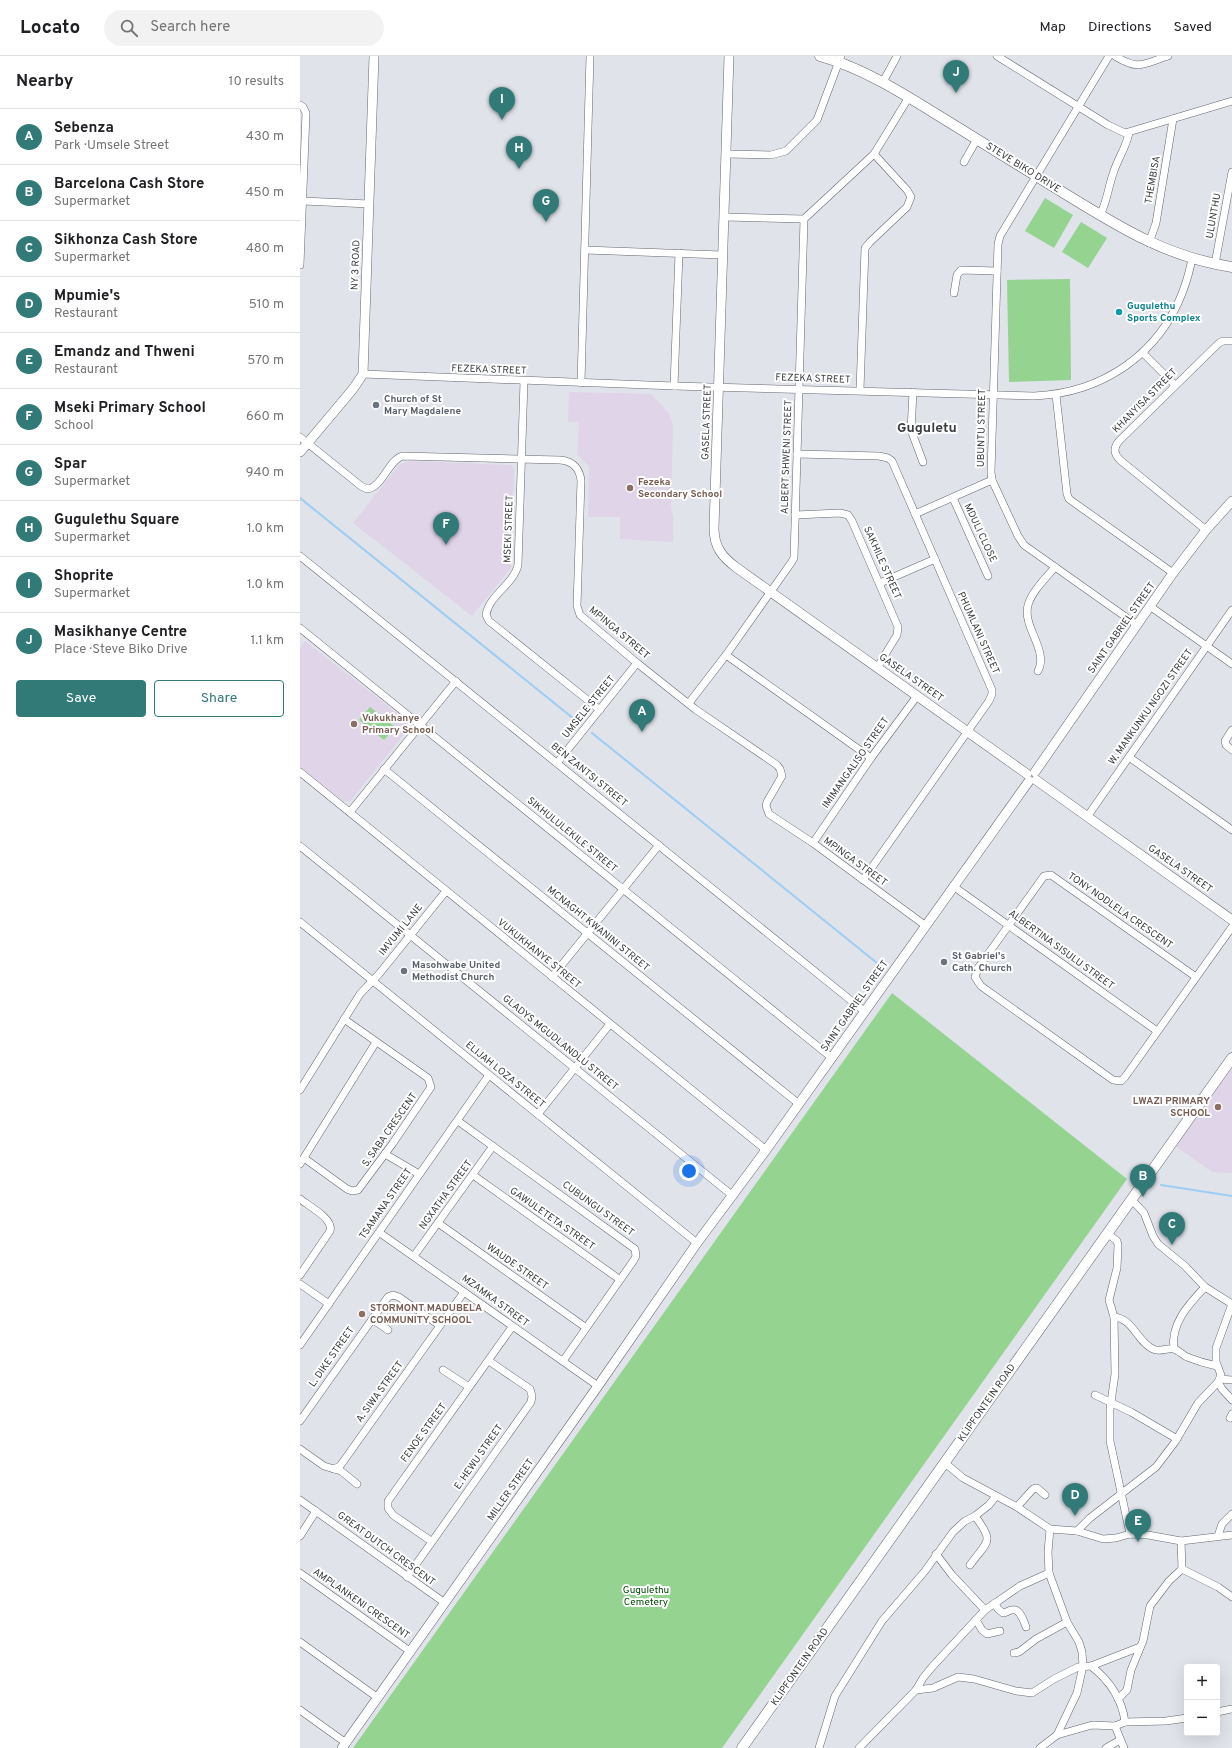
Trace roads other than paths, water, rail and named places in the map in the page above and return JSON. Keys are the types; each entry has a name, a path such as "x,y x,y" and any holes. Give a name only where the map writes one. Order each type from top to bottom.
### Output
{"main road":[{"name":"STEVE BIKO DRIVE","path":"820,56 840,59 883,82 1100,215 1149,243 1192,258 1232,267"},
{"name":"KLIPFONTEIN ROAD","path":"742,1748 1232,1058"}],"street":[{"name":"NY 3 ROAD","path":"363,374 374,56"},
{"path":"581,383 590,56"},
{"name":"GASELA STREET","path":"729,56 714,537 718,550 726,560 770,592 1232,920"},
{"path":"883,82 897,56"},
{"path":"997,56 1121,132 1129,133 1232,101"},
{"name":"UBUNTU STREET","path":"1109,56 1035,175 1000,236 997,271 990,461 992,480 1021,542 1137,625"},
{"path":"1115,56 1134,65 1145,64 1168,56"},
{"path":"726,154 777,155 786,151 817,120 840,59"},
{"path":"724,216 804,219 874,154 909,97"},
{"path":"300,105 306,113 300,265"},
{"name":"THEMBISA","path":"1149,243 1156,222 1173,120"},
{"path":"1100,215 1105,204 1113,174 1129,133"},
{"path":"964,162 977,139"},
{"path":"860,390 865,248 907,207 910,197 907,190 874,154"},
{"name":"ULUNTHU","path":"1215,264 1232,172"},
{"path":"303,201 369,204"},
{"name":"ALBERT SHWENI STREET","path":"689,703 726,655 794,558 804,219"},
{"path":"585,250 722,255"},
{"path":"674,386 679,253"},
{"name":"FEZEKA STREET","path":"363,374 674,386 799,388 1034,396 1056,395 1100,381 1112,375 1143,353 1165,326 1171,316 1189,274 1192,258"},
{"path":"954,293 957,275 961,270 997,271"},
{"name":"KHANYISA STREET","path":"1206,530 1120,460 1115,453 1116,445 1218,343 1223,341 1232,341"},
{"path":"1143,353 1175,385"},
{"path":"300,452 353,389 363,374"},
{"name":"MSEKI STREET","path":"524,381 518,565 516,573 488,607 487,618 600,710"},
{"path":"913,392 911,430 923,462"},
{"path":"1056,395 1066,487 1069,499 1173,573"},
{"name":"MPINGA STREET","path":"300,436 361,486 367,489 376,486 395,460 402,456 564,460 571,463 579,470 581,481 578,609 584,619 637,663 689,703 777,765 782,776 768,799 766,806 767,811 776,819 813,843 926,926"},
{"name":"PHUMLANI STREET","path":"797,454 879,456 888,458 895,465 992,690 991,698 968,732 863,880"},
{"path":"915,514 992,480"},
{"name":"MDULI CLOSE","path":"953,498 988,576"},
{"name":"SAINT GABRIEL STREET","path":"697,1243 733,1196 1032,777 1151,607 1173,573 1206,530 1232,501"},
{"name":"SAKHILE STREET","path":"795,515 840,513 848,515 852,521 880,583 896,622 898,631 895,639 877,668"},
{"name":"BEN ZANTSI STREET","path":"300,556 864,1011"},
{"path":"880,583 935,559"},
{"path":"1038,671 1041,661 1028,620 1028,606 1033,595 1055,567"},
{"path":"1151,607 1232,664"},
{"name":"W. MANKUNKU NGOZI STREET","path":"1087,817 1232,610"},
{"name":"SIKHULULEKILE STREET","path":"300,628 832,1058"},
{"path":"726,655 871,758"},
{"name":"UMSELE STREET","path":"557,763 637,663"},
{"path":"350,812 456,681"},
{"name":"IMIMANGALISO STREET","path":"813,843 871,758 917,696"},
{"path":"1232,730 1225,741 1226,745 1232,750"},
{"path":"1129,757 1232,830"},
{"name":"MCNAGHT KWANINI STREET","path":"384,769 799,1104"},
{"name":"VUKUKHANYE STREET","path":"300,772 766,1150"},
{"path":"552,977 659,845"},
{"name":"GLADYS MGUDLANDLU STREET","path":"300,846 733,1196"},
{"name":"TONY NODLELA CRESCENT","path":"1158,1031 1121,1081 1115,1081 981,986 975,977 978,968 1044,876 1051,875 1196,977"},
{"name":"ALBERTINA SISULU STREET","path":"954,886 1158,1031"},
{"name":"IMVUMI LANE","path":"300,1090 360,994 446,891"},
{"name":"ELIJAH LOZA STREET","path":"300,922 697,1243"},
{"path":"1158,1031 1232,927"},
{"name":"S. SABA CRESCENT","path":"344,1020 376,1042 428,1078 431,1084 427,1094 385,1154 362,1186 355,1191 347,1189 302,1161 376,1042"},
{"path":"538,1114 610,1024"},
{"name":"TSAMANA STREET","path":"300,1345 380,1233 419,1174 458,1121 489,1075"},
{"name":"CUBUNGU STREET","path":"458,1121 632,1246 636,1251 635,1258 585,1327 563,1361"},
{"name":"NGXATHA STREET","path":"414,1256 493,1146"},
{"path":"385,1154 419,1174"},
{"name":"GAWULETETA STREET","path":"473,1175 619,1279"},
{"path":"300,1199 329,1221 331,1226 330,1231 300,1275"},
{"path":"1077,1531 1090,1518 1156,1467 1177,1439 1198,1403 1219,1381 1221,1375 1217,1366 1216,1348 1232,1304 1205,1287 1185,1266 1158,1244 1153,1236 1144,1213 1131,1199"},
{"name":"WAUDE STREET","path":"438,1223 585,1327"},
{"name":"MZAMKA STREET","path":"380,1233 598,1386"},
{"path":"1107,1233 1116,1241 1118,1245 1117,1268 1109,1300 1114,1317 1115,1374 1111,1403 1110,1441 1130,1534"},
{"name":"MILLER STREET","path":"344,1745 411,1652 697,1243"},
{"path":"300,1284 329,1304"},
{"path":"1174,1349 1173,1334 1175,1329 1186,1309 1205,1287"},
{"name":"A. SIWA STREET","path":"334,1469 342,1464 464,1292"},
{"name":"L. DIKE STREET","path":"300,1421 386,1299 393,1295 402,1298 439,1326"},
{"path":"1114,1317 1120,1318 1128,1323 1145,1344 1152,1349 1160,1351 1174,1349 1193,1359 1217,1366"},
{"path":"372,1319 388,1330"},
{"name":"FENOE STREET","path":"431,1541 393,1515 389,1511 388,1503 425,1448 512,1327"},
{"name":"E. HEWU STREET","path":"407,1576 532,1399 531,1391 527,1386 489,1360"},
{"path":"443,1370 469,1387"},
{"path":"1219,1381 1232,1380"},
{"path":"1219,1381 1222,1389 1232,1400"},
{"path":"1095,1396 1130,1412 1177,1439"},
{"path":"300,1449 324,1466 341,1471 357,1484"},
{"path":"945,1463 963,1478 1017,1507 1050,1529 1077,1531 1103,1539 1116,1538 1130,1534 1148,1535 1181,1541 1232,1535"},
{"path":"1017,1507 1033,1489 1037,1488 1045,1494"},
{"path":"819,1748 834,1696 844,1678 882,1621 919,1578 959,1526 989,1506 996,1496"},
{"name":"GREAT DUTCH CRESCENT","path":"300,1500 445,1603"},
{"path":"300,1536 316,1511"},
{"path":"1218,1536 1222,1524 1232,1514"},
{"path":"970,1565 988,1540 987,1534 975,1516"},
{"path":"1050,1529 1048,1552 1049,1573 1067,1622 1082,1646 1083,1666 1074,1702 1057,1735"},
{"path":"1118,1699 1127,1690 1131,1670 1140,1647 1150,1606 1169,1581 1182,1569 1181,1541"},
{"path":"936,1554 952,1575 985,1610"},
{"path":"1182,1569 1218,1587 1232,1596"},
{"name":"AMPLANKENI CRESCENT","path":"300,1573 411,1652"},
{"path":"859,1748 916,1690 932,1667 985,1610 1020,1586 1049,1573"},
{"path":"995,1603 998,1609 1003,1613 1012,1609 1016,1611 1023,1619 1026,1627"},
{"path":"976,1620 982,1630 987,1634 1000,1631"},
{"path":"1014,1653 1019,1652 1036,1639 1067,1622"},
{"path":"300,1642 378,1698"},
{"path":"916,1690 933,1688 958,1677 974,1679 1016,1691 1032,1693 1068,1671 1083,1666 1091,1666 1140,1647"},
{"path":"1091,1666 1108,1682 1124,1711 1125,1722"},
{"path":"1220,1711 1232,1709"},
{"path":"300,1710 344,1745"},
{"path":"1040,1748 1057,1735 1095,1724 1115,1726 1125,1722 1166,1721 1184,1718"},
{"path":"1115,1726 1124,1748"},
{"path":"1106,1748 1120,1740"}],"waterway":[{"path":"300,498 579,723"},
{"path":"592,733 882,967"},
{"path":"1161,1185 1232,1196"}],"place":[{"name":"Masikhanye Centre","path":"956,93"},
{"name":"Shoprite","path":"502,120"},
{"name":"Gugulethu Square","path":"519,169"},
{"name":"Spar","path":"546,222"},
{"name":"Gugulethu Sports Complex","path":"1119,312"},
{"name":"Church of St Mary Magdalene","path":"376,405"},
{"name":"Fezeka Secondary School","path":"630,488"},
{"name":"Mseki Primary School","path":"446,545"},
{"name":"Vukukhanye Primary School","path":"354,724"},
{"name":"Sebenza","path":"642,732"},
{"name":"St Gabriel's Cath. Church","path":"944,962"},
{"name":"Masohwabe United Methodist Church","path":"404,971"},
{"name":"LWAZI PRIMARY SCHOOL","path":"1218,1107"},
{"name":"Barcelona Cash Store","path":"1143,1197"},
{"name":"Sikhonza Cash Store","path":"1172,1245"},
{"name":"STORMONT MADUBELA COMMUNITY SCHOOL","path":"362,1314"},
{"name":"Mpumie's","path":"1075,1516"},
{"name":"Emandz and Thweni","path":"1138,1542"}],"district":[{"name":"Guguletu","path":"927,428"}],"park label":[{"name":"Gugulethu Cemetery","path":"646,1596"}]}
